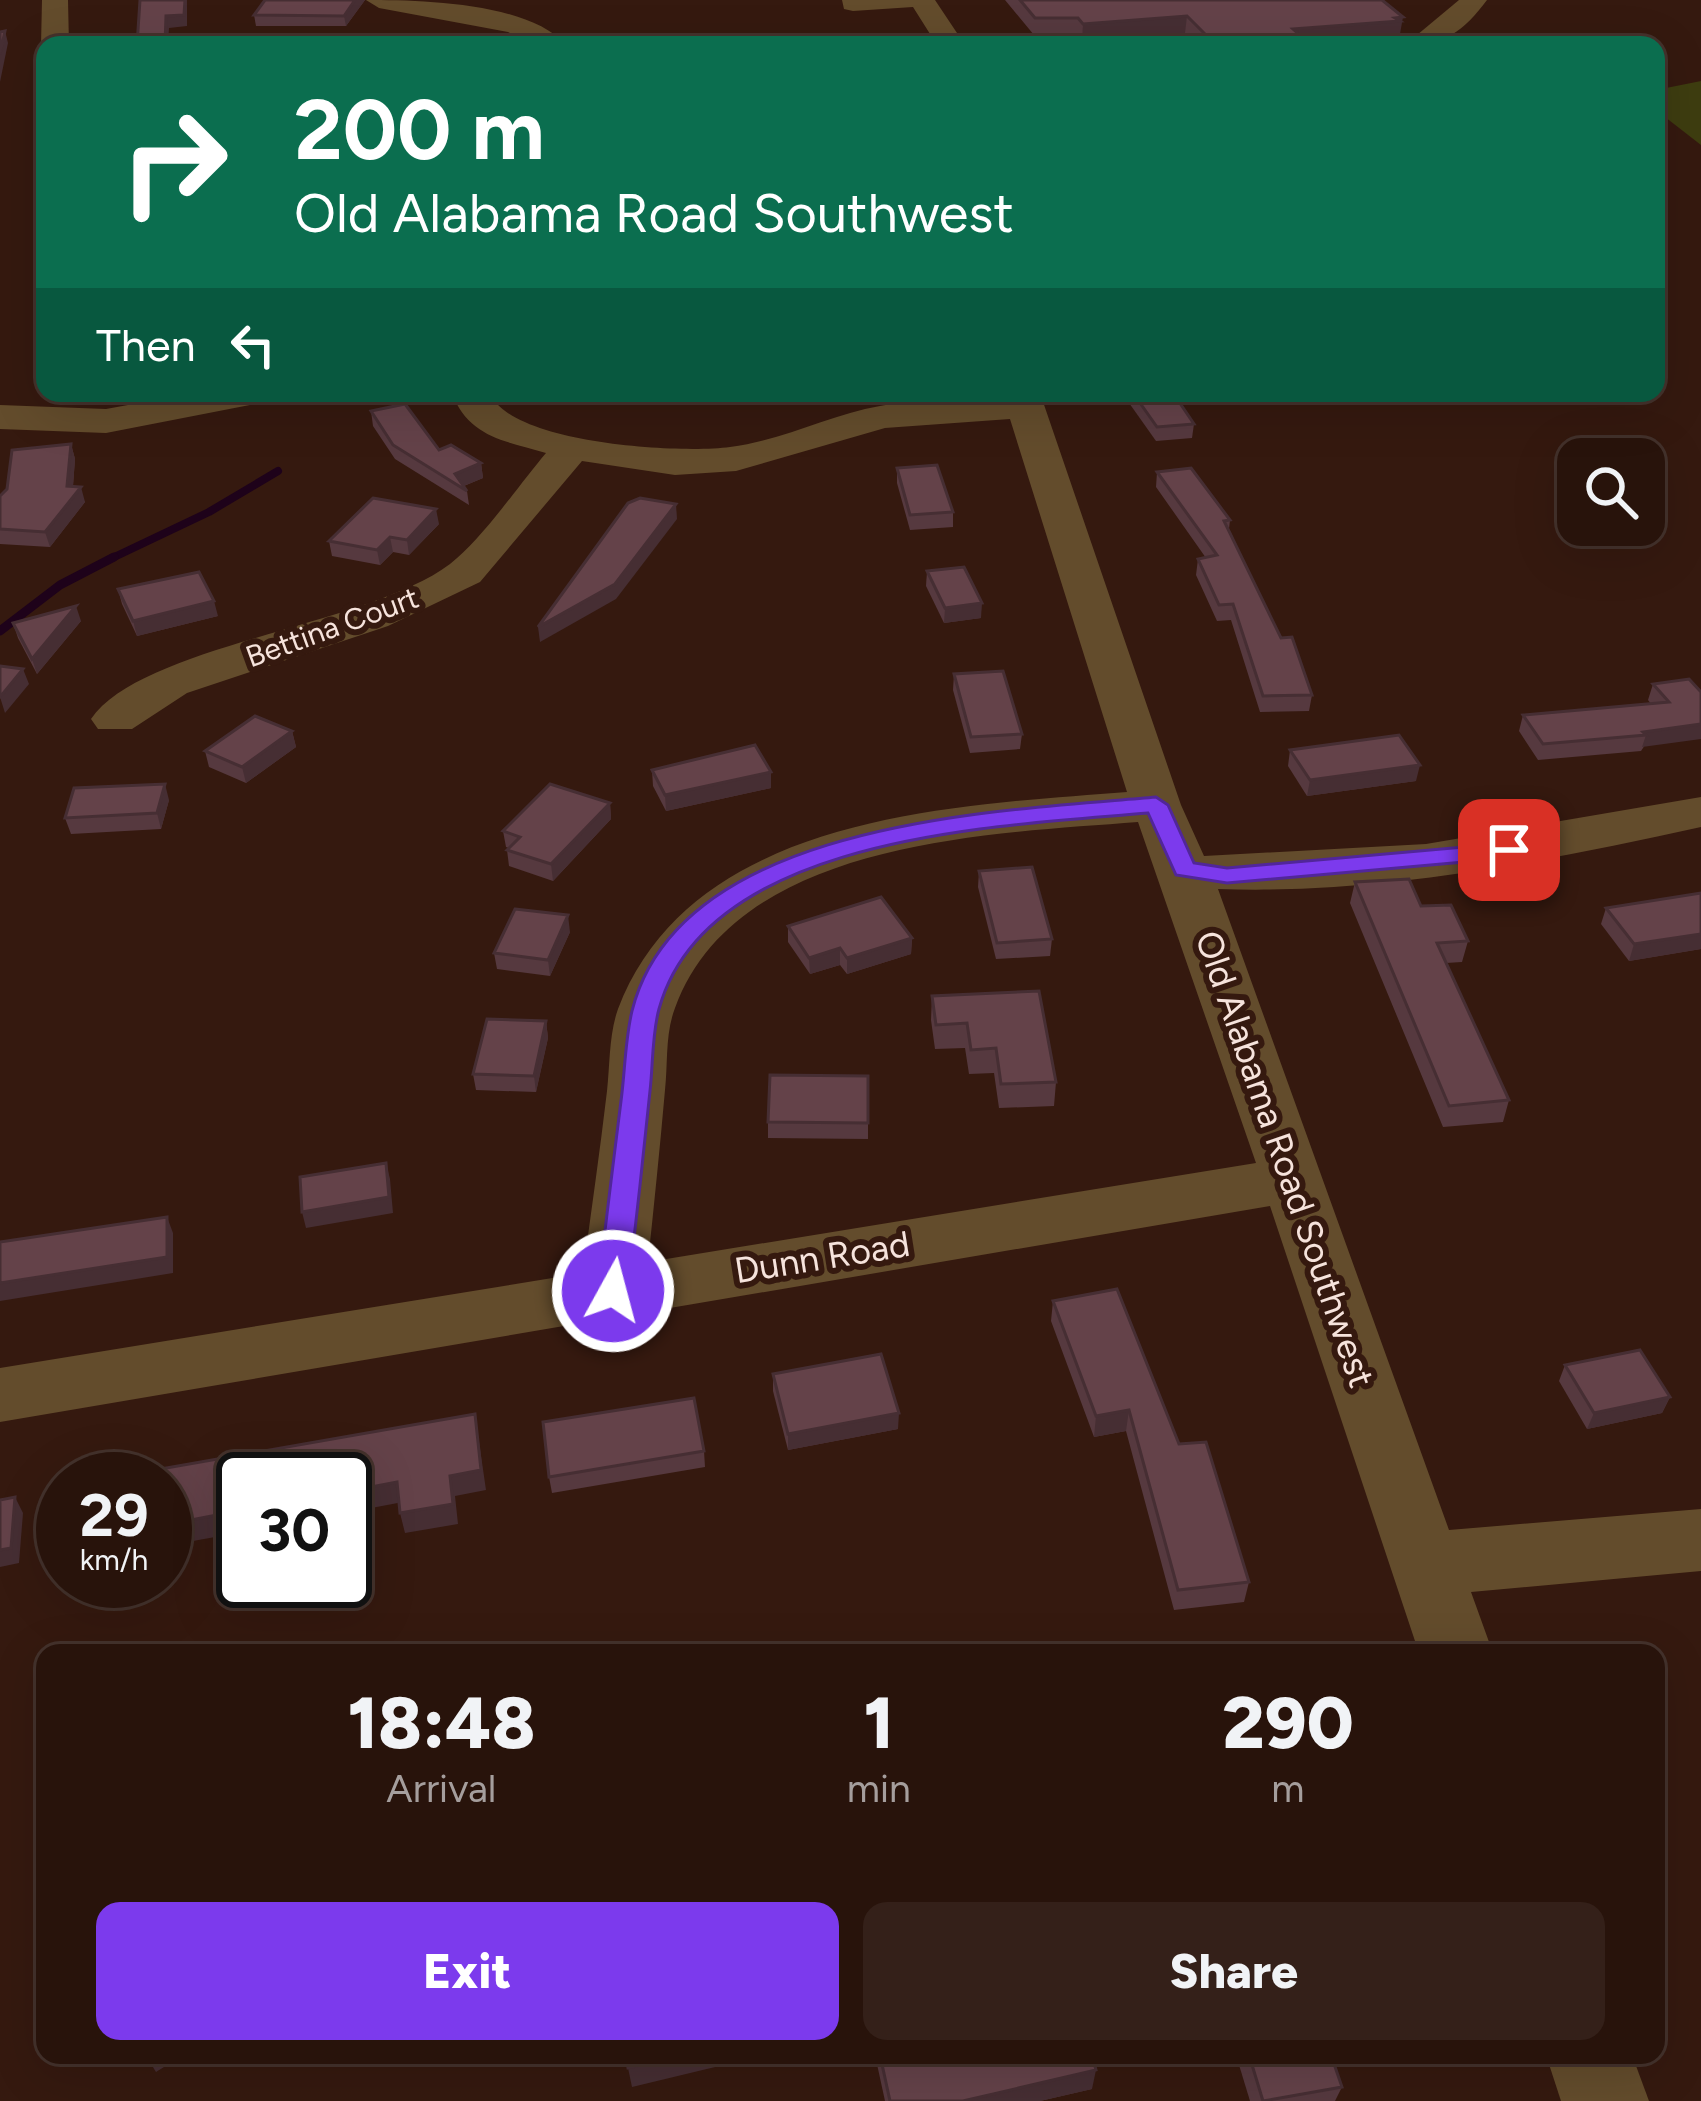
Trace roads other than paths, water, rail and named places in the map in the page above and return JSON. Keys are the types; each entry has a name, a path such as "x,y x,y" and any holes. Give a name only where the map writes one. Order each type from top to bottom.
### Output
{"street":[{"path":"55,0 55,36"},
{"path":"379,0 516,25 536,36"},
{"path":"856,10 910,0"},
{"path":"922,0 945,36"},
{"path":"1436,36 1474,0"},
{"path":"0,417 162,402"},
{"path":"474,402 479,414 502,428 572,448 675,464 736,459 882,417 1000,402"},
{"name":"Old Alabama Road Southwest","path":"1024,402 1156,805 1185,870 1453,1644"},
{"name":"Bettina Court","path":"115,719 171,683 433,592 465,573 492,546 572,448"},
{"path":"613,1291 646,1008 682,937 753,886 838,848 937,824 1156,805"},
{"path":"1185,870 1227,875 1384,865 1551,845 1701,812"},
{"name":"Dunn Road","path":"0,1394 1289,1180"},
{"path":"1426,1564 1701,1540"},
{"path":"1592,2064 1605,2101"}],"waterway":[{"path":"111,559 209,512 278,471"},
{"path":"0,631 60,585 111,559"}]}
